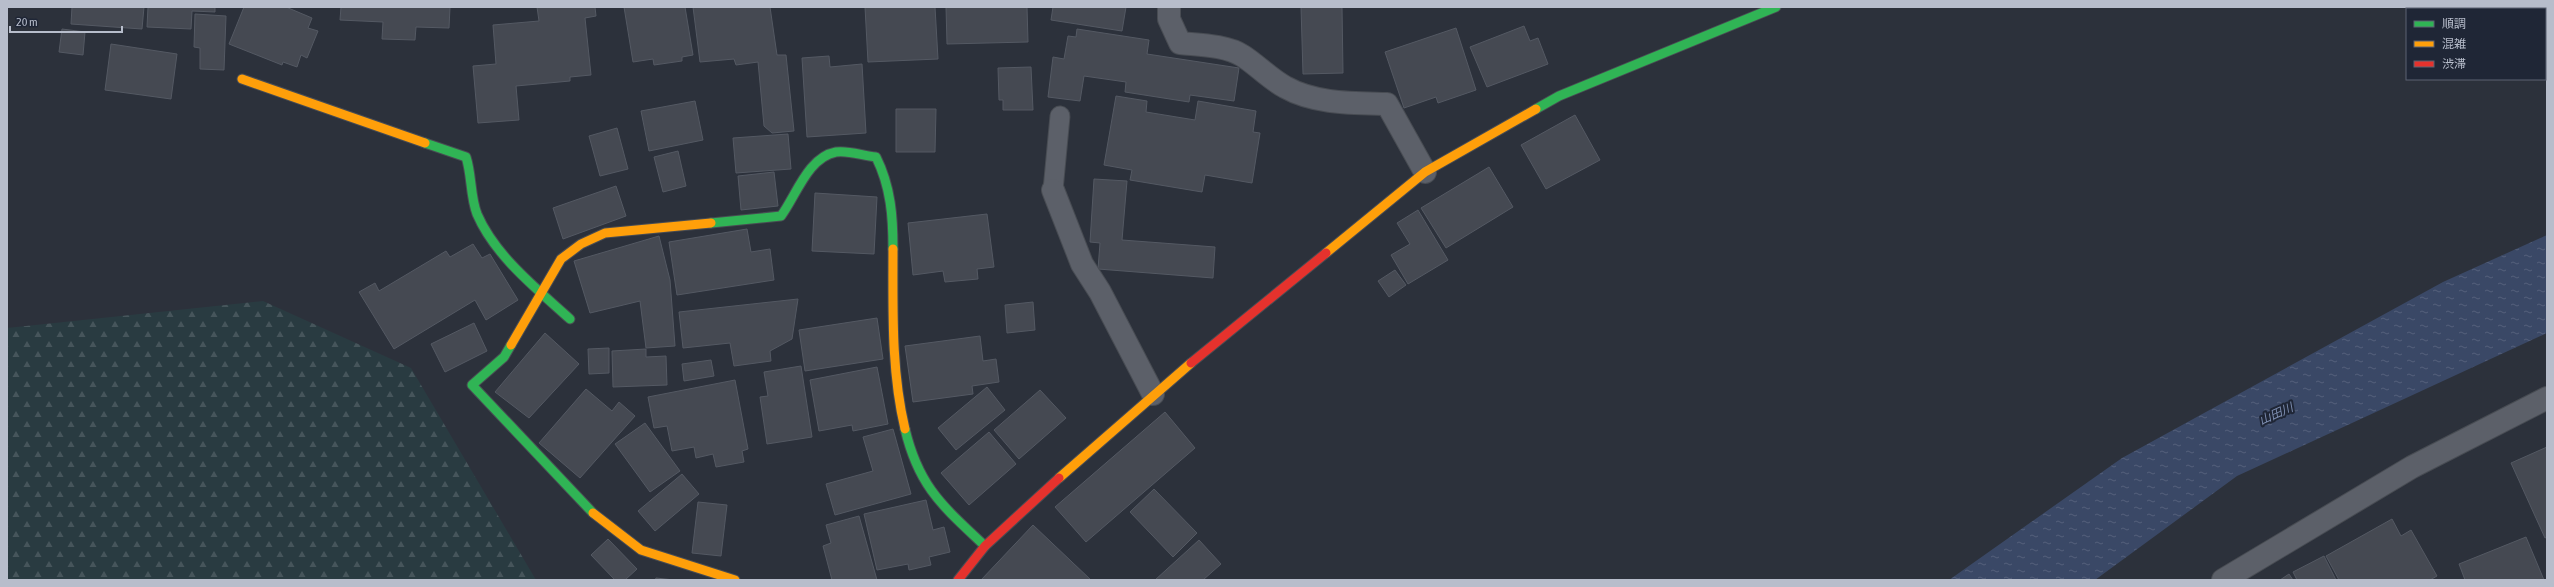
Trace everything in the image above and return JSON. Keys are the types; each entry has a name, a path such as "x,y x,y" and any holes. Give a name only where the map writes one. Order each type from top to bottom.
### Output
{"street":[{"path":"1169,7 1169,19 1180,43 1212,47 1242,55 1285,87 1312,96 1337,102 1387,104 1425,172"},
{"path":"958,580 986,546 1153,394 1425,172 1559,96 1776,7"},
{"path":"242,79 466,157 470,168 477,214 487,233 542,294 570,319"},
{"path":"735,580 641,550 600,520 472,385 504,357 561,259 581,244 605,233 781,216 790,207 800,185 820,159 836,152 876,157 883,169 893,202 895,378 901,420 916,466 936,498 986,546"},
{"path":"1053,190 1082,264 1100,292 1153,394"},
{"path":"2223,580 2412,468 2547,398"}],"lane":[{"path":"1053,190 1060,116"}],"green space":[{"path":"263,301 411,368 536,580 7,580 7,328"}],"water":[{"name":"山田川","path":"2547,235 2547,333 2237,476 2095,580 1949,580 2122,458 2443,282"}],"building":[{"path":"72,7 144,7 142,29 71,24"},
{"path":"148,7 215,7 215,12 192,11 191,29 147,27"},
{"path":"244,7 286,7 312,18 308,28 318,31 307,58 301,55 297,67 283,62 282,65 229,44"},
{"path":"341,7 450,7 449,28 416,27 415,40 382,39 383,22 340,20"},
{"path":"537,7 595,7 596,16 585,18 591,75 570,77 570,81 516,86 519,120 478,123 473,66 496,64 493,25 539,21"},
{"path":"624,7 685,7 693,55 682,57 682,61 654,65 653,59 633,62"},
{"path":"693,7 770,7 777,55 786,55 794,131 772,133 764,126 758,62 736,65 734,59 700,62"},
{"path":"865,7 935,7 938,59 868,62"},
{"path":"946,7 1027,7 1028,42 947,44"},
{"path":"1053,7 1126,7 1122,31 1051,20"},
{"path":"1301,7 1342,7 1343,73 1303,74"},
{"path":"195,14 226,16 224,70 200,69 200,48 194,47"},
{"path":"1524,26 1530,41 1538,38 1548,64 1487,87 1470,47"},
{"path":"1456,28 1476,90 1438,103 1436,97 1404,108 1385,52"},
{"path":"62,29 85,32 83,55 59,52"},
{"path":"1077,29 1149,40 1147,54 1239,68 1234,101 1190,95 1189,102 1125,92 1126,82 1084,76 1080,101 1048,97 1053,57 1064,59 1068,36 1076,37"},
{"path":"111,44 177,54 171,99 105,90"},
{"path":"829,56 830,67 862,64 866,133 807,137 802,58"},
{"path":"1031,67 1033,110 1003,110 1003,100 999,100 998,68"},
{"path":"1116,96 1147,101 1146,112 1195,120 1198,101 1256,111 1253,132 1260,133 1252,183 1205,175 1202,192 1130,180 1132,170 1104,165"},
{"path":"695,101 703,140 649,151 641,111"},
{"path":"896,109 936,109 935,152 896,152"},
{"path":"1575,115 1600,160 1546,189 1521,145"},
{"path":"617,128 628,169 600,176 589,136"},
{"path":"788,134 791,169 736,173 733,138"},
{"path":"678,151 686,186 663,192 654,157"},
{"path":"1489,167 1513,207 1446,248 1421,208"},
{"path":"774,172 778,206 741,210 738,176"},
{"path":"1094,179 1127,181 1122,240 1215,247 1213,278 1098,269 1100,243 1090,242"},
{"path":"616,186 626,216 563,239 553,208"},
{"path":"815,193 877,197 874,254 812,251"},
{"path":"1418,210 1448,260 1408,284 1391,255 1410,244 1397,223"},
{"path":"987,214 994,267 977,269 978,279 945,282 943,271 913,275 908,223"},
{"path":"747,229 751,252 770,249 774,280 677,295 669,242"},
{"path":"659,236 670,280 675,346 646,348 640,301 590,313 574,261"},
{"path":"473,244 482,258 490,254 518,300 486,320 475,300 394,349 359,292 375,283 379,291 446,251 450,257"},
{"path":"1395,270 1406,285 1389,297 1378,281"},
{"path":"798,299 792,339 770,351 771,361 734,366 730,343 683,348 679,312"},
{"path":"1033,302 1035,330 1007,333 1005,305"},
{"path":"877,318 883,359 805,371 799,330"},
{"path":"474,323 487,351 445,372 431,344"},
{"path":"545,333 579,364 529,418 495,392"},
{"path":"980,336 983,361 996,359 999,382 972,386 973,394 913,402 905,346"},
{"path":"609,348 609,373 589,374 588,349"},
{"path":"646,349 646,357 666,356 667,385 613,387 612,351"},
{"path":"711,360 714,376 684,381 682,364"},
{"path":"801,366 812,437 767,444 760,397 768,396 764,372"},
{"path":"877,367 888,424 853,431 852,425 819,431 810,380"},
{"path":"735,380 748,449 742,451 744,462 716,467 713,454 696,458 694,447 672,451 667,426 654,428 648,397"},
{"path":"987,387 1005,410 956,450 938,428"},
{"path":"586,389 612,411 619,402 635,416 580,478 539,443"},
{"path":"1040,390 1066,418 1019,459 994,430"},
{"path":"1165,412 1195,448 1086,542 1055,507"},
{"path":"645,423 680,471 650,492 615,444"},
{"path":"893,429 911,494 835,515 826,484 873,471 863,437"},
{"path":"989,432 1016,464 969,505 941,473"},
{"path":"2547,447 2547,537 2545,538 2511,463"},
{"path":"682,474 699,494 655,531 638,511"},
{"path":"1154,489 1197,533 1173,557 1130,512"},
{"path":"926,500 933,530 944,527 950,552 929,557 931,565 909,570 908,564 877,570 864,514"},
{"path":"698,502 727,505 721,556 692,553"},
{"path":"859,516 877,580 832,580 823,546 831,543 826,525"},
{"path":"2392,519 2401,536 2411,530 2437,576 2430,580 2339,580 2326,556"},
{"path":"1033,525 1091,580 981,580"},
{"path":"2526,537 2544,580 2465,580 2459,564"},
{"path":"608,539 637,569 625,580 615,580 591,555"},
{"path":"1199,540 1221,564 1203,580 1155,580"},
{"path":"2324,556 2336,580 2297,580 2293,572"},
{"path":"2289,574 2293,580 2280,580"},
{"path":"656,578 674,580 655,580"}],"traffic: fast":[{"path":"1536,109 1559,96 1776,7"},
{"path":"425,143 466,157 477,214 494,244 531,284 570,319"},
{"path":"711,223 781,216 810,169 818,161 826,155 836,152 851,152 876,157 881,168 890,202 893,249"},
{"path":"511,345 504,357 472,385 593,513"},
{"path":"905,429 918,467 926,482 945,507 985,546"}],"traffic: slow":[{"path":"242,79 425,143"},
{"path":"1326,253 1425,172 1536,109"},
{"path":"511,345 561,259 581,244 605,233 711,223"},
{"path":"893,249 893,317 895,362 900,407 905,429"},
{"path":"1059,478 1191,363"},
{"path":"593,513 641,550 735,580"}],"traffic: jam":[{"path":"1191,363 1326,253"},
{"path":"958,580 985,546 1059,478"}]}
